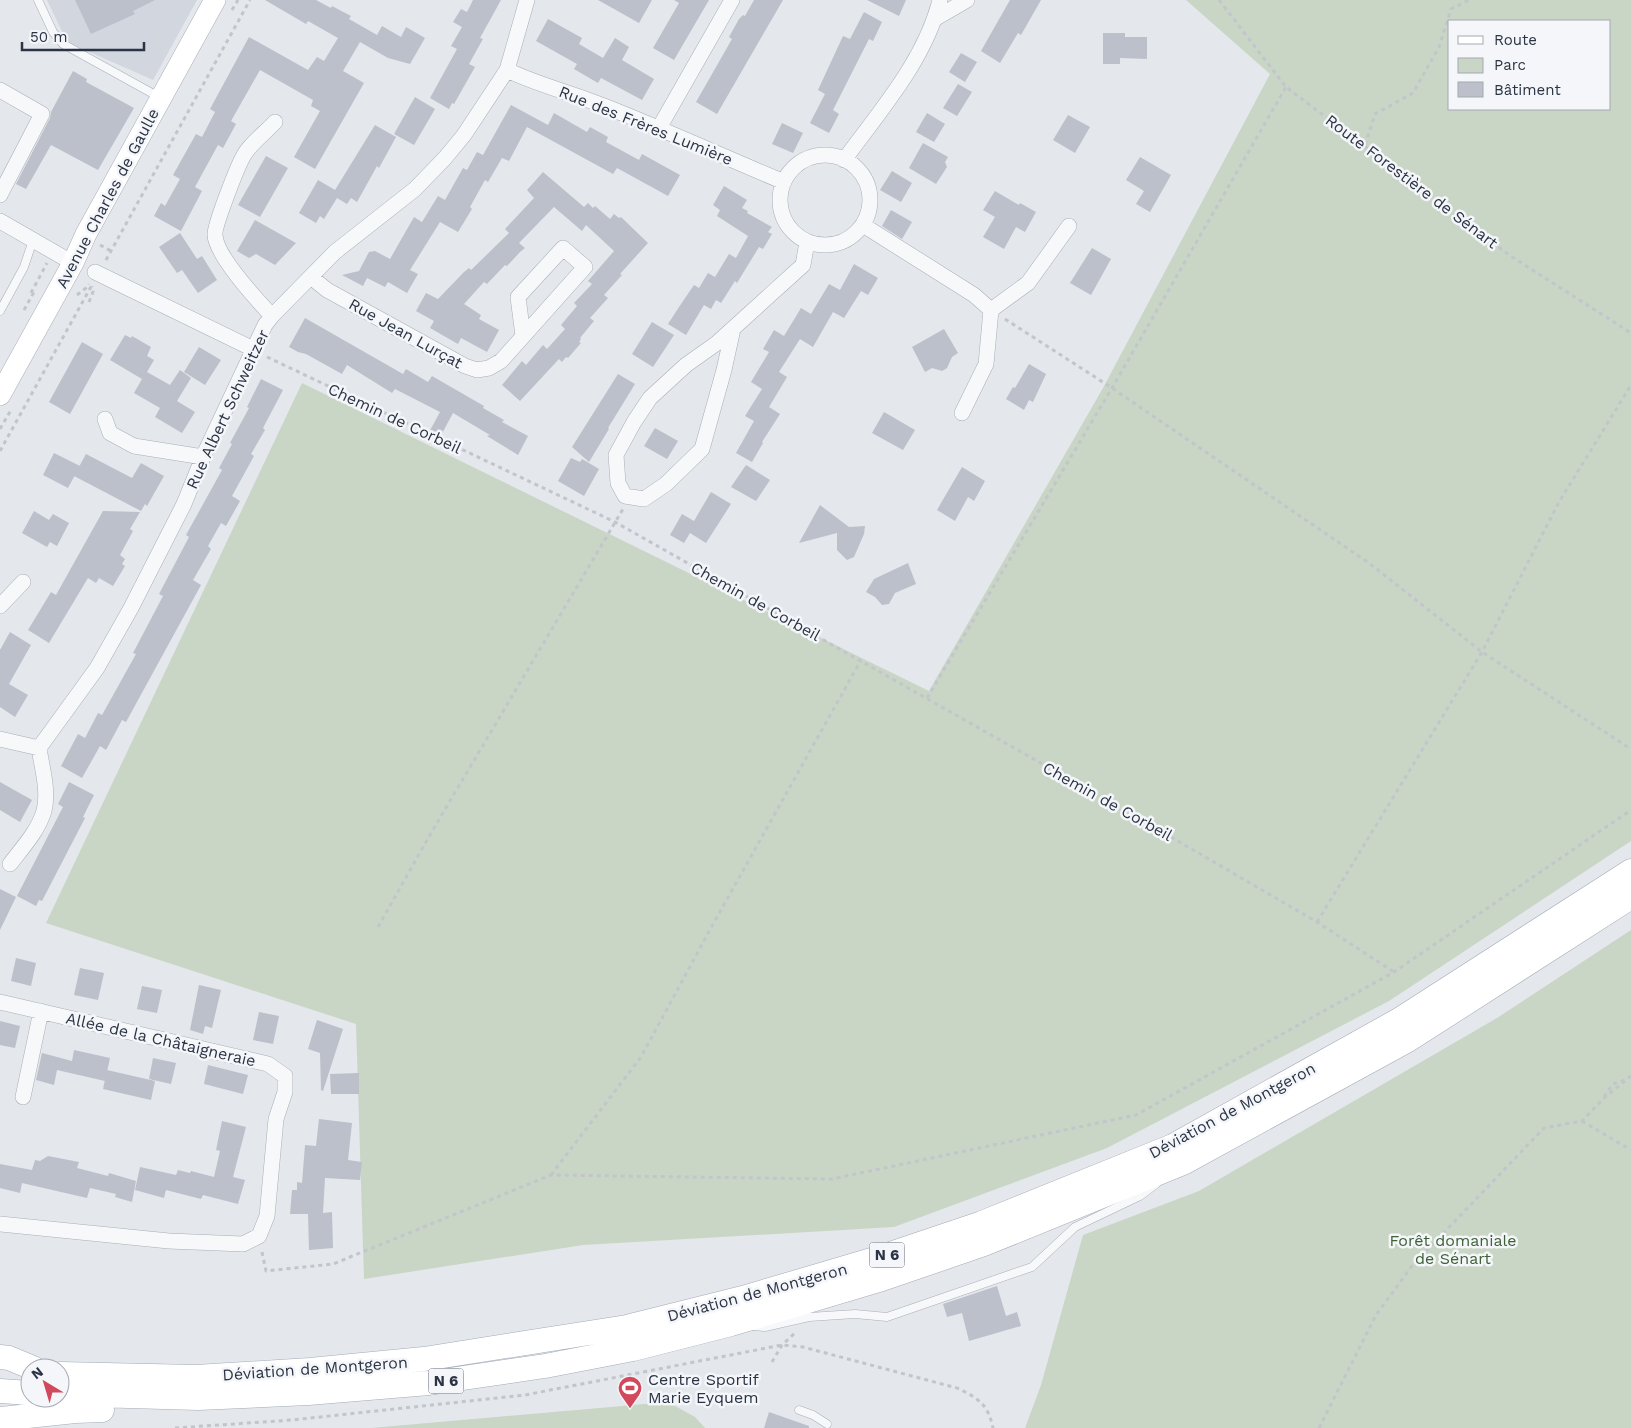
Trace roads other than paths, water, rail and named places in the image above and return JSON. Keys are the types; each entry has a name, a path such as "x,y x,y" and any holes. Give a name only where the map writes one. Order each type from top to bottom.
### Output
{"main road":[{"name":"Avenue Charles de Gaulle","path":"0,395 8,374 73,263 86,234 215,0"},
{"name":"Déviation de Montgeron","path":"70,1374 196,1377 310,1370 424,1359 628,1327 743,1298 875,1259 982,1224 1173,1146 1399,1020 1631,871"},
{"name":"Déviation de Montgeron","path":"70,1394 198,1398 308,1393 429,1383 571,1361 633,1348 732,1324 882,1279 984,1244 1183,1163 1408,1040 1631,897"},
{"path":"0,1357 20,1363"},
{"path":"0,1371 20,1372"},
{"path":"0,1391 20,1392"},
{"path":"0,1419 75,1411 121,1409 154,1397"}],"street":[{"name":"Rue Albert Schweitzer","path":"39,748 97,668 122,625 167,539 265,325 335,252 415,189 464,135 507,70 527,0"},
{"path":"660,128 732,0"},
{"path":"844,160 910,67 936,18 940,0"},
{"path":"936,18 967,0"},
{"name":"Rue des Frères Lumière","path":"507,70 525,79 596,103 660,128 784,182"},
{"path":"0,90 42,114 0,195"},
{"path":"272,316 246,289 219,248 214,234 244,155 276,122"},
{"path":"828,155 844,160 857,169 864,178 869,193 869,210 863,225 855,234 842,242 822,246 807,242 794,234 785,222 780,202 784,182 793,169 812,157 828,155"},
{"path":"0,221 73,263"},
{"path":"863,225 974,295 991,310"},
{"path":"962,414 986,364 991,310 1028,283 1069,226"},
{"path":"733,329 724,370 702,449 685,468 644,499 625,496 618,483 616,455 650,398 686,365 733,329 804,265 807,242"},
{"name":"Rue Jean Lurçat","path":"311,277 335,294 466,366 477,370 489,368 501,362 584,267 562,248 518,297 523,336"},
{"path":"97,272 254,349"},
{"path":"105,419 110,433 134,446 204,458"},
{"path":"0,606 23,582"},
{"path":"0,739 39,748 46,793 44,810 31,836 10,864"},
{"name":"Allée de la Châtaigneraie","path":"0,1002 268,1064 285,1076 286,1092 276,1119 267,1216 259,1236 243,1244 169,1241 0,1224"},
{"path":"23,1097 41,1011"}],"lane":[{"path":"38,0 53,32 63,44 161,98"},
{"path":"0,311 24,267 33,240"},
{"path":"732,1324 765,1327 809,1317 855,1314 887,1316 1032,1266 1075,1227 1140,1196 1183,1163"},
{"path":"799,1410 814,1415 827,1424"}],"place":[{"name":"Centre Sportif Marie Eyquem","path":"630,1409"}],"park label":[{"name":"Forêt domaniale de Sénart","path":"1453,1249"}]}
